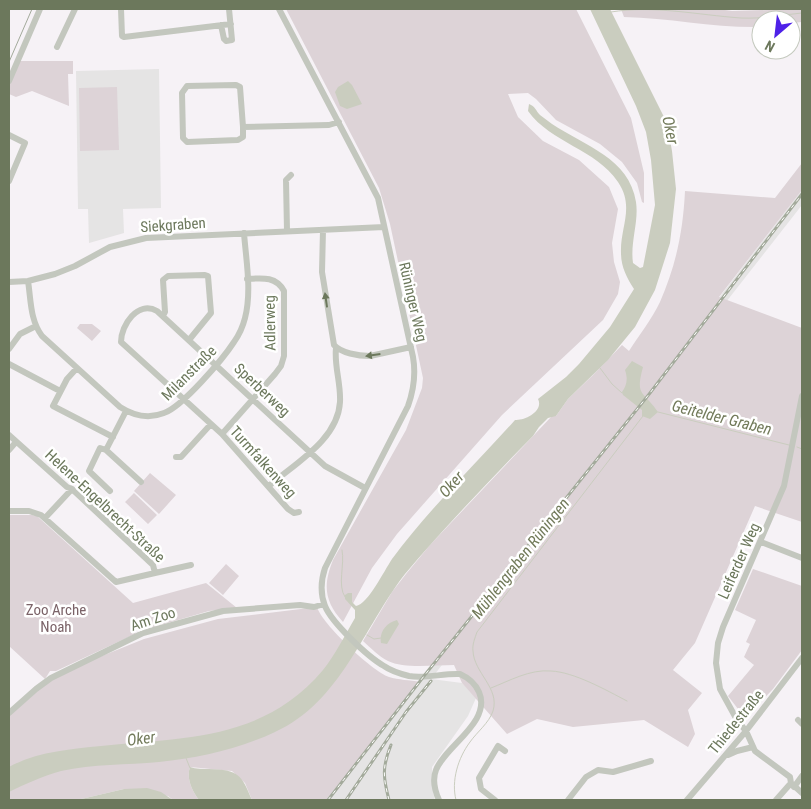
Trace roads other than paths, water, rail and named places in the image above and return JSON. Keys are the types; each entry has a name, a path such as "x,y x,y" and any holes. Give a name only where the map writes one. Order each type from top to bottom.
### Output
{"street":[{"path":"9,81 40,9"},
{"path":"57,47 75,9"},
{"path":"120,9 122,36 124,37 231,24"},
{"path":"221,25 224,39 229,42 233,38 229,9"},
{"name":"Rüninger Weg","path":"279,9 378,198 415,372 411,399 325,568 321,584 324,604"},
{"path":"236,85 240,87 243,127 243,137 238,140 187,142 183,138 182,93 184,88 187,86 236,85"},
{"path":"243,127 329,125 339,122"},
{"path":"9,136 25,143 9,181"},
{"path":"287,231 286,180 291,175"},
{"name":"Siekgraben","path":"9,282 28,281 66,270 102,251 131,241 153,237 384,227"},
{"path":"269,486 310,452 329,431 339,410 340,396 334,360 336,348 332,341 322,272 323,230"},
{"name":"Milanstraße","path":"126,411 141,416 158,415 172,409 184,400 235,341 242,328 247,305 244,233"},
{"path":"163,316 165,312 165,278 168,276 208,276 210,313 189,340"},
{"name":"Adlerweg","path":"222,434 275,374 283,361 285,297 282,287 272,279 247,279"},
{"path":"28,281 32,314 42,336 126,411 106,450"},
{"name":"Sperberweg","path":"144,308 155,309 334,472 366,488"},
{"name":"Turmfalkenweg","path":"144,308 138,311 125,325 121,333 121,342 222,434 288,509 294,513 299,512"},
{"path":"9,347 23,332 36,326"},
{"path":"336,348 370,356 411,347"},
{"path":"9,364 60,391"},
{"path":"77,368 67,379 53,406 113,437"},
{"name":"Leiferder Weg","path":"753,747 746,730 737,720 720,690 716,663 718,643 723,627 782,494 802,396"},
{"name":"Turmfalkenweg","path":"176,457 182,457 211,424"},
{"name":"Helene-Engelbrecht-Straße","path":"9,435 67,487 72,488 153,565 155,573 191,564"},
{"path":"9,450 16,442"},
{"path":"110,491 89,471 100,448 106,450 142,482"},
{"path":"45,518 72,488"},
{"path":"9,511 32,511 45,518 116,582 155,573"},
{"path":"761,542 802,558"},
{"path":"324,604 340,627 365,652 386,668 418,676 460,674 467,677 477,688 481,701 478,716 462,739 440,761 437,768 434,780 439,800"},
{"name":"Am Zoo","path":"9,713 36,688 51,678 143,633 223,611 300,605 314,607 324,604"},
{"name":"Thiedestraße","path":"687,800 746,730 802,658"},
{"path":"495,800 482,789 479,778 498,746 505,752"},
{"path":"724,756 737,750 753,747 755,751 790,777 793,785 802,793"},
{"path":"568,800 586,777 598,770 613,772 651,761"},
{"path":"776,800 802,776"}],"waterway":[{"path":"611,12 660,10 749,18 802,13"},
{"name":"Mühlengraben Rüningen","path":"600,368 612,384 622,393"},
{"name":"Geitelder Graben","path":"658,412 789,445"},
{"name":"Mühlengraben Rüningen","path":"456,800 454,785 459,762 470,742 486,723 493,711 493,695 474,659 473,646 477,632 643,416"},
{"name":"Geitelder Graben","path":"797,447 802,449"},
{"path":"342,550 341,581 345,597"},
{"path":"367,635 374,639 381,638"},
{"path":"491,688 535,672 551,671 580,678 627,701"},
{"path":"186,758 190,768"}],"tram line":[{"path":"9,62 32,9"}],"railway":[{"path":"328,800 424,676 650,393 802,194"},
{"path":"346,800 406,712 431,681"},
{"path":"389,800 384,772 391,745"}],"water label":[{"name":"Oker","path":"671,130"},
{"name":"Oker","path":"451,484"},
{"name":"Oker","path":"141,738"}],"park label":[{"name":"Zoo Arche Noah","path":"56,618"}]}
